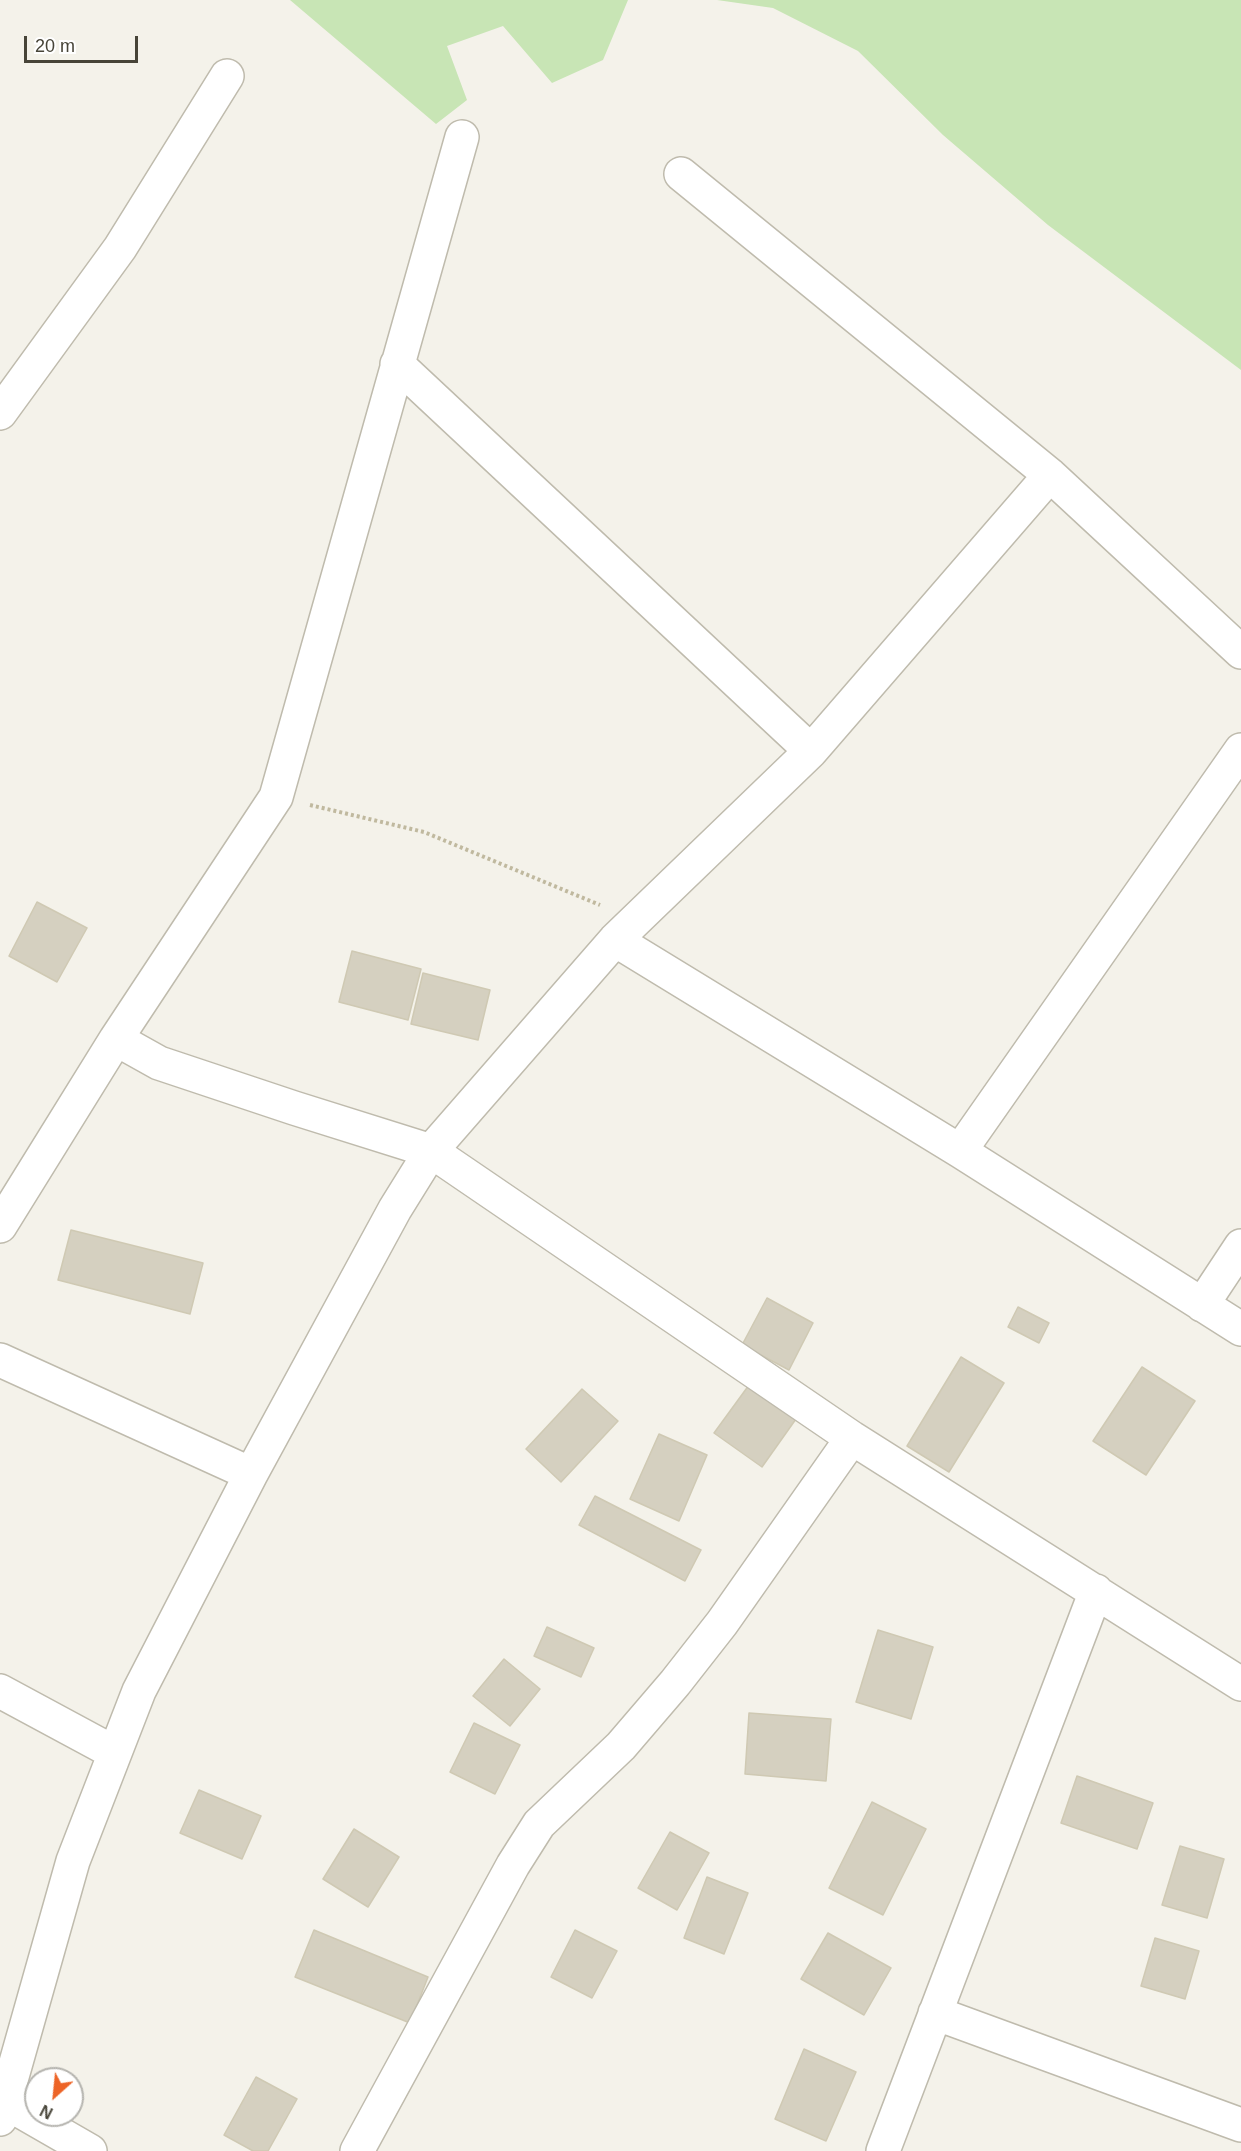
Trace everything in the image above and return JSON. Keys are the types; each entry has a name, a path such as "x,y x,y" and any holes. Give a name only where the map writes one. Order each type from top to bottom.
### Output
{"street":[{"path":"0,412 120,248 227,76"},
{"path":"0,1226 116,1039 276,797 462,137"},
{"path":"681,174 1050,475 1241,652"},
{"path":"398,364 811,751"},
{"path":"90,2151 2,2110 73,1861 139,1691 251,1474 394,1209 431,1151 626,930 811,751 1050,475"},
{"path":"960,1151 1241,750"},
{"path":"626,930 960,1151 1241,1329"},
{"path":"116,1039 159,1062 283,1105 431,1151 852,1437 1241,1684"},
{"path":"1202,1305 1241,1246"},
{"path":"0,1360 251,1474"},
{"path":"357,2151 513,1865 539,1824 621,1746 675,1683 722,1623 852,1437"},
{"path":"883,2151 1096,1591"},
{"path":"0,1691 115,1753"},
{"path":"935,2013 1241,2125"}],"path":[{"path":"276,797 424,832 559,890 626,930"}],"green space":[{"path":"290,0 628,0 603,60 552,83 503,26 447,46 467,100 436,124"},
{"path":"717,0 1241,0 1241,370 1048,225 943,135 858,51 773,8"}],"building":[{"path":"37,902 87,928 57,982 9,956"},
{"path":"352,951 421,969 408,1020 339,1002"},
{"path":"423,973 490,990 478,1040 411,1024"},
{"path":"71,1230 203,1263 190,1314 58,1280"},
{"path":"767,1298 813,1323 789,1370 742,1345"},
{"path":"1018,1307 1049,1323 1039,1343 1008,1327"},
{"path":"961,1357 1004,1383 949,1472 907,1446"},
{"path":"1142,1367 1195,1401 1146,1475 1093,1441"},
{"path":"749,1385 796,1419 762,1467 714,1433"},
{"path":"582,1389 618,1421 561,1482 526,1449"},
{"path":"659,1434 707,1455 679,1521 630,1499"},
{"path":"595,1496 701,1550 685,1581 579,1525"},
{"path":"547,1627 594,1648 581,1677 534,1656"},
{"path":"878,1630 933,1647 911,1719 856,1702"},
{"path":"504,1659 540,1689 510,1726 473,1696"},
{"path":"749,1713 831,1719 826,1781 745,1774"},
{"path":"474,1723 520,1745 495,1794 450,1772"},
{"path":"1077,1776 1153,1803 1137,1849 1061,1823"},
{"path":"199,1790 261,1816 242,1859 180,1833"},
{"path":"872,1802 926,1829 883,1915 829,1888"},
{"path":"354,1829 399,1857 368,1907 323,1879"},
{"path":"670,1832 709,1853 677,1910 638,1888"},
{"path":"1180,1846 1224,1859 1207,1918 1162,1905"},
{"path":"707,1877 748,1893 724,1954 684,1938"},
{"path":"314,1930 428,1977 410,2023 295,1977"},
{"path":"575,1930 617,1951 592,1998 551,1977"},
{"path":"828,1933 891,1968 864,2015 801,1979"},
{"path":"1155,1938 1199,1951 1185,1999 1141,1986"},
{"path":"804,2049 856,2072 826,2141 775,2119"},
{"path":"256,2077 297,2099 268,2151 253,2151 224,2135"}]}
